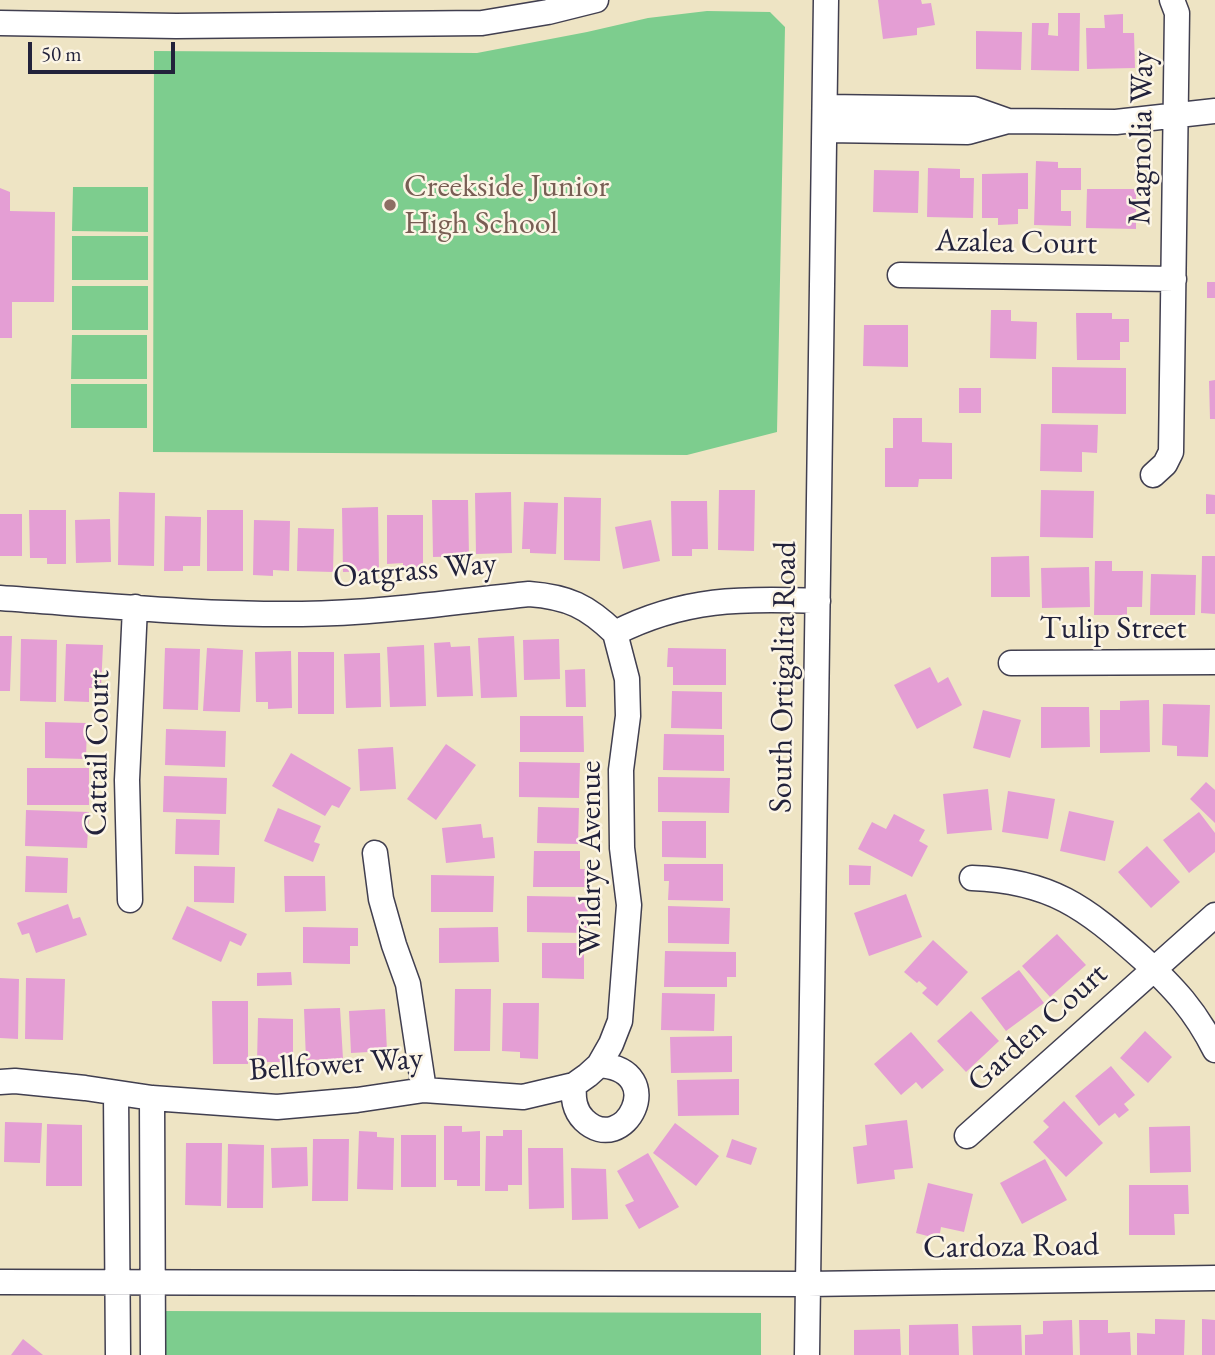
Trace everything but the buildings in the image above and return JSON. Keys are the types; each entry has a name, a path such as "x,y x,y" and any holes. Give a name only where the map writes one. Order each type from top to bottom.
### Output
{"street":[{"path":"0,23 176,26 482,23 548,12 596,0"},
{"name":"South Ortigalita Road","path":"807,1355 826,0"},
{"name":"Magnolia Way","path":"1153,475 1165,464 1171,452 1177,13 1172,0"},
{"path":"825,119 968,132 1008,121 1116,121 1215,111"},
{"name":"Azalea Court","path":"900,275 1174,279"},
{"name":"Oatgrass Way","path":"0,598 301,614 383,611 529,594 571,601 596,615 615,633"},
{"path":"615,633 645,618 697,604 750,598 818,601"},
{"name":"Cattail Court","path":"130,900 127,779 135,607"},
{"name":"Wildrye Avenue","path":"587,1075 611,1044 620,1021 629,905 622,848 621,770 628,716 626,679 615,633"},
{"name":"Tulip Street","path":"1011,663 1215,662"},
{"path":"375,853 381,899 408,984 424,1090"},
{"path":"972,878 1021,883 1038,888 1076,905 1101,921 1181,995 1215,1050"},
{"name":"Garden Court","path":"967,1136 1215,915"},
{"name":"Bellfower Way","path":"0,1082 15,1080 152,1098 277,1107 357,1100 424,1090 523,1097 587,1075"},
{"path":"116,1093 118,1355"},
{"path":"152,1098 153,1355"},
{"name":"Cardoza Road","path":"0,1282 808,1284 1215,1278"}],"green space":[{"name":"Creekside Junior High School","path":"707,11 770,12 785,27 777,432 687,455 153,452 154,51 477,53 648,18"},
{"path":"73,187 148,187 148,232 72,231"},
{"path":"72,236 148,236 148,280 72,280"},
{"path":"72,286 148,286 148,330 72,330"},
{"path":"72,335 147,335 147,379 71,379"},
{"path":"71,384 147,384 147,428 71,428"},
{"path":"165,1311 761,1313 761,1355 166,1355"}],"place":[{"name":"Creekside Junior High School","path":"390,205"}]}
